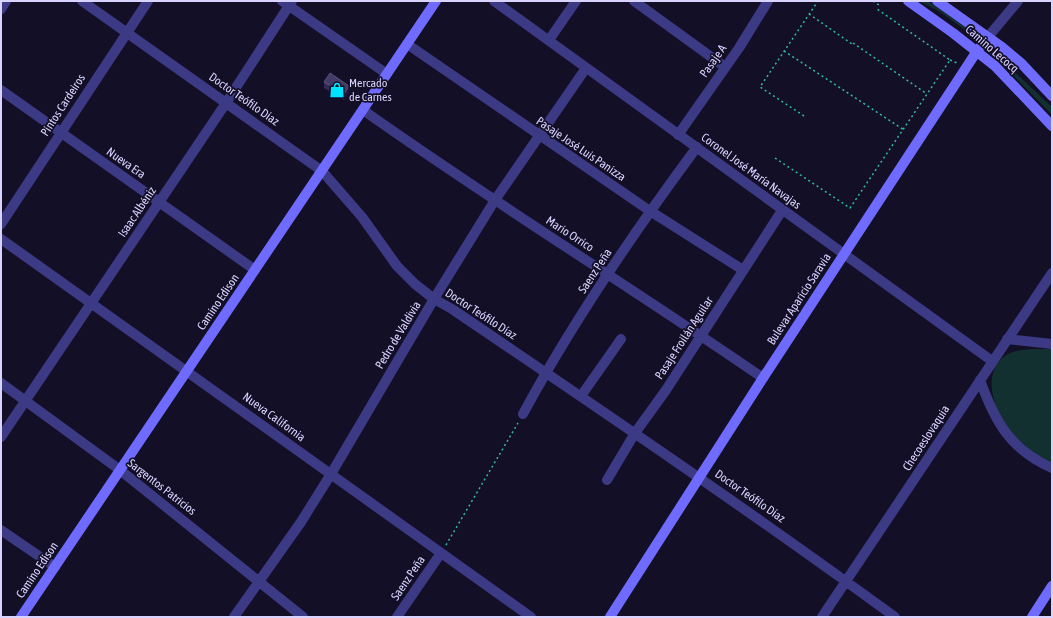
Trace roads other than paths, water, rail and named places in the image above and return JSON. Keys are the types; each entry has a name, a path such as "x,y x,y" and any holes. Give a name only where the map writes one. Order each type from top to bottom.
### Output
{"street":[{"path":"1,9 6,1"},
{"name":"Doctor Teófilo Díaz","path":"82,1 322,171 362,217 397,266 415,284 434,299 452,309 700,477 895,617"},
{"name":"Pintos Cardeiros","path":"1,224 148,1"},
{"name":"Camino Edison","path":"21,617 436,1"},
{"name":"Coronel José María Navajas","path":"494,1 992,361"},
{"path":"549,40 576,1"},
{"path":"634,1 725,67"},
{"name":"Pasaje A","path":"678,134 739,48 768,1"},
{"name":"Camino Lecocq","path":"908,1 977,51 995,66 1052,126"},
{"name":"Camino Lecocq","path":"937,1 988,37 1021,63 1052,96"},
{"name":"Bulevar Aparicio Saravia","path":"610,617 763,378 977,51 1018,1"},
{"path":"288,3 387,74"},
{"name":"Isaac Albéniz","path":"1,437 226,103 288,3"},
{"name":"Pasaje José Luis Panizza","path":"407,44 650,211 743,270"},
{"name":"Pedro de Valdivia","path":"234,617 301,522 495,200 586,68"},
{"name":"Nueva Era","path":"1,90 255,270"},
{"name":"Mario Orrico","path":"363,110 495,200 701,335 763,378"},
{"name":"Saenz Peña","path":"523,414 546,372 608,274 650,211 697,147"},
{"name":"Pasaje Froilán Aguilar","path":"607,480 635,433 783,209"},
{"name":"Nueva California","path":"1,239 531,617"},
{"name":"Checoeslovaquia","path":"822,617 847,582 992,361 1052,273"},
{"path":"581,396 622,339"},
{"path":"1007,340 1052,344"},
{"path":"980,380 988,402 1003,429 1019,448 1038,462 1052,468"},
{"name":"Sargentos Patricios","path":"1,383 120,470 303,617"},
{"path":"1,530 55,567"},
{"name":"Saenz Peña","path":"397,617 441,553"},
{"path":"1032,617 1052,586"}],"place":[{"name":"Mercado de Carnes","path":"337,90"}]}
